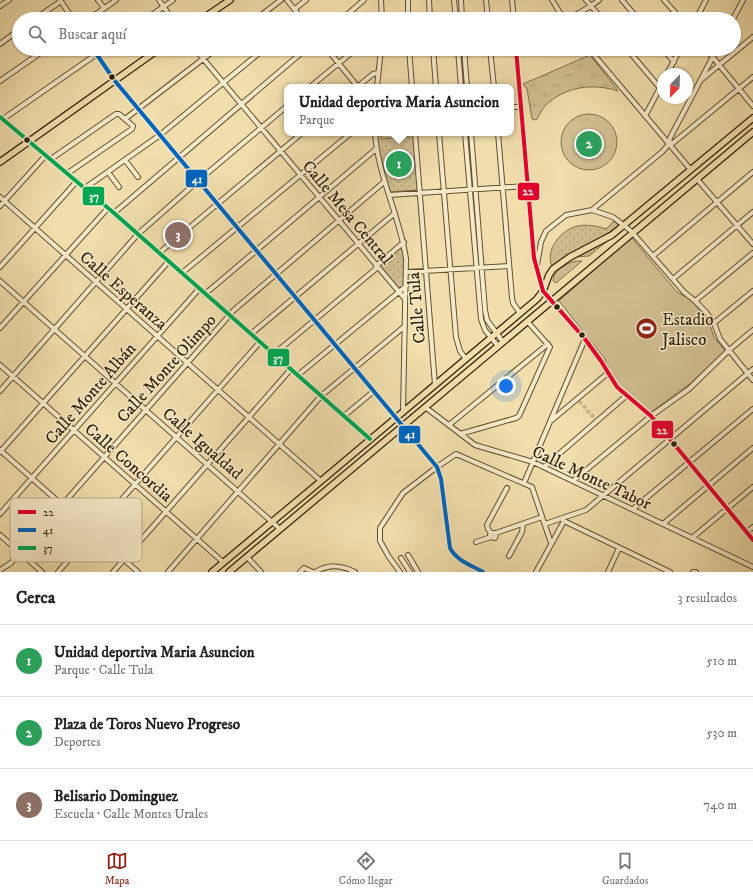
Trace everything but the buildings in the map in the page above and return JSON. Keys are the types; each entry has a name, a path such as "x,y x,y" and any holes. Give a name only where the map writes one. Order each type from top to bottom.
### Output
{"main road":[{"path":"212,12 230,0"},
{"path":"0,162 149,56"},
{"path":"212,572 537,299 543,290 549,275 556,266 612,235 753,118"},
{"path":"229,572 753,132"}],"street":[{"path":"0,6 9,0"},
{"path":"44,12 60,0 68,12"},
{"path":"98,0 104,8"},
{"path":"98,12 116,0"},
{"path":"159,0 167,12"},
{"path":"156,12 173,0"},
{"path":"265,12 281,0"},
{"path":"287,0 297,12"},
{"path":"295,9 306,0"},
{"path":"350,12 364,0"},
{"path":"381,0 382,12"},
{"path":"408,0 408,12"},
{"path":"429,0 430,12"},
{"path":"454,0 455,12"},
{"path":"461,0 462,12"},
{"path":"486,0 487,12"},
{"path":"512,0 513,12"},
{"path":"552,0 560,12"},
{"path":"586,0 596,12"},
{"path":"580,12 599,0"},
{"path":"622,0 632,12"},
{"path":"664,0 675,12"},
{"path":"700,0 705,2 700,12"},
{"path":"737,12 743,0"},
{"path":"0,44 12,35"},
{"path":"741,47 753,37"},
{"path":"0,81 36,56"},
{"path":"94,56 2,118 114,213 370,439"},
{"path":"98,56 115,80 160,135 437,467 441,479 450,548 457,558 483,572"},
{"name":"Calle Mesa Central","path":"201,56 405,299"},
{"path":"125,119 207,56"},
{"path":"85,188 160,135 256,56"},
{"path":"114,213 298,56"},
{"path":"333,56 356,84"},
{"path":"314,84 348,56"},
{"path":"376,84 380,56"},
{"path":"410,56 412,84"},
{"path":"434,56 436,84"},
{"path":"459,56 461,84"},
{"path":"465,56 467,84"},
{"path":"491,56 494,84"},
{"path":"517,56 534,258 543,290 585,339 615,384 626,396 651,416 753,540"},
{"path":"595,56 691,170"},
{"path":"633,56 657,84"},
{"path":"669,56 674,62"},
{"path":"670,68 677,56"},
{"path":"700,82 730,56"},
{"path":"669,144 670,138 713,57 753,106"},
{"path":"361,84 373,74 378,73"},
{"path":"537,266 541,242 546,231 566,215 592,210 662,152 669,144 673,143 753,77"},
{"path":"645,116 657,94"},
{"path":"514,107 521,107"},
{"path":"0,391 138,234 284,109"},
{"path":"50,159 116,114 119,114 133,126 132,129 68,173"},
{"path":"159,253 298,136"},
{"path":"182,273 346,136"},
{"path":"375,136 376,150 384,182 404,242 407,272 405,299 403,412"},
{"name":"Calle Tula","path":"415,136 435,385"},
{"path":"439,136 456,337 460,351 466,359"},
{"path":"465,136 482,325 491,338 501,344"},
{"path":"471,136 487,320 496,333 501,344"},
{"path":"498,136 512,298 520,313"},
{"path":"205,294 376,150"},
{"path":"0,206 46,155"},
{"path":"125,160 138,178"},
{"path":"108,172 119,187"},
{"path":"653,256 753,172"},
{"path":"697,179 753,244"},
{"path":"0,267 77,181"},
{"name":"Calle Monte Olimpo","path":"68,498 234,310 384,182"},
{"path":"389,194 527,186"},
{"name":"Calle Esperanza","path":"0,197 322,481"},
{"path":"0,328 108,208"},
{"path":"592,210 612,217 633,233 684,292 695,301 714,323 720,339 728,351 753,380"},
{"path":"673,279 753,212"},
{"path":"251,334 395,213"},
{"path":"274,354 404,242"},
{"path":"695,301 753,253"},
{"path":"54,498 0,451 168,261"},
{"path":"407,272 509,266"},
{"name":"Calle Igualdad","path":"0,281 280,530"},
{"path":"298,375 406,286"},
{"name":"Calle Monte Albán","path":"14,498 199,289"},
{"path":"714,323 753,290"},
{"path":"460,434 517,418 550,347 527,321"},
{"path":"168,572 321,396 405,326"},
{"path":"573,481 651,416 689,389 728,351 753,330"},
{"path":"524,483 585,339"},
{"path":"123,498 260,342"},
{"path":"449,425 548,344"},
{"name":"Calle Concordia","path":"0,365 165,512 224,562"},
{"path":"142,539 291,369"},
{"path":"545,524 563,520 586,510 753,369"},
{"path":"551,421 578,400 608,373"},
{"path":"344,416 374,391"},
{"path":"544,467 595,420 626,396"},
{"name":"Calle Monte Tabor","path":"425,407 475,445 533,462 753,567"},
{"path":"633,509 753,409"},
{"path":"663,524 753,448"},
{"path":"413,564 400,572 380,541 380,528 403,493 456,454 532,486 551,543"},
{"path":"692,538 753,487"},
{"path":"493,535 488,529 487,525 507,488"},
{"name":"Calle Monte Albán","path":"0,514 10,503"},
{"path":"476,542 542,517"},
{"path":"536,572 563,520"},
{"path":"563,520 670,572"},
{"path":"509,556 522,532 523,524"},
{"path":"747,532 753,527"},
{"path":"0,535 10,544"},
{"path":"608,572 619,548"},
{"path":"408,555 418,572"},
{"path":"247,557 261,572"},
{"path":"401,558 410,572"},
{"name":"Calle Monte Olimpo","path":"0,570 12,562"},
{"path":"30,562 42,572"},
{"path":"58,572 67,562"},
{"path":"113,572 122,562"},
{"path":"126,562 138,572"},
{"path":"300,572 304,568 314,572 331,566 347,568 355,572"}],"green space":[{"path":"591,56 618,91 599,87 570,90 553,99 545,106 535,120 532,119 527,89 523,84"},
{"path":"589,114 604,119 612,127 617,142 612,157 604,165 589,170 574,165 566,157 561,142 566,127 574,119"},
{"path":"377,136 414,136 418,190 390,192 378,149"},
{"path":"380,136 409,136 409,137 381,139"},
{"path":"614,221 619,226 562,259 552,267 550,261 552,248 560,236 565,232 571,228 581,225 606,229"},
{"name":"Estadio Jalisco","path":"631,237 677,292 691,300 701,312 710,325 714,337 725,351 691,383 650,413 629,395 617,382 605,359 559,301"},
{"path":"610,239 589,256 573,257"},
{"path":"403,244 406,261 404,286 398,288 377,265"},
{"path":"575,261 582,261 556,283 553,281 555,274 558,271 564,266"}],"tunnel":[{"path":"579,401 594,418"}],"transit line":[{"name":"41","path":"98,56 115,81 437,467 441,479 450,548 460,559 483,572"},
{"name":"22","path":"517,56 534,258 543,291 585,339 617,387 651,416 753,540"},
{"name":"37","path":"0,117 114,213 370,439"}],"place":[{"name":"Plaza de Toros Nuevo Progreso","path":"589,144"},
{"name":"Unidad deportiva Maria Asuncion","path":"399,164"},
{"name":"Belisario Dominguez","path":"178,235"},
{"name":"Estadio Jalisco","path":"647,329"}]}
